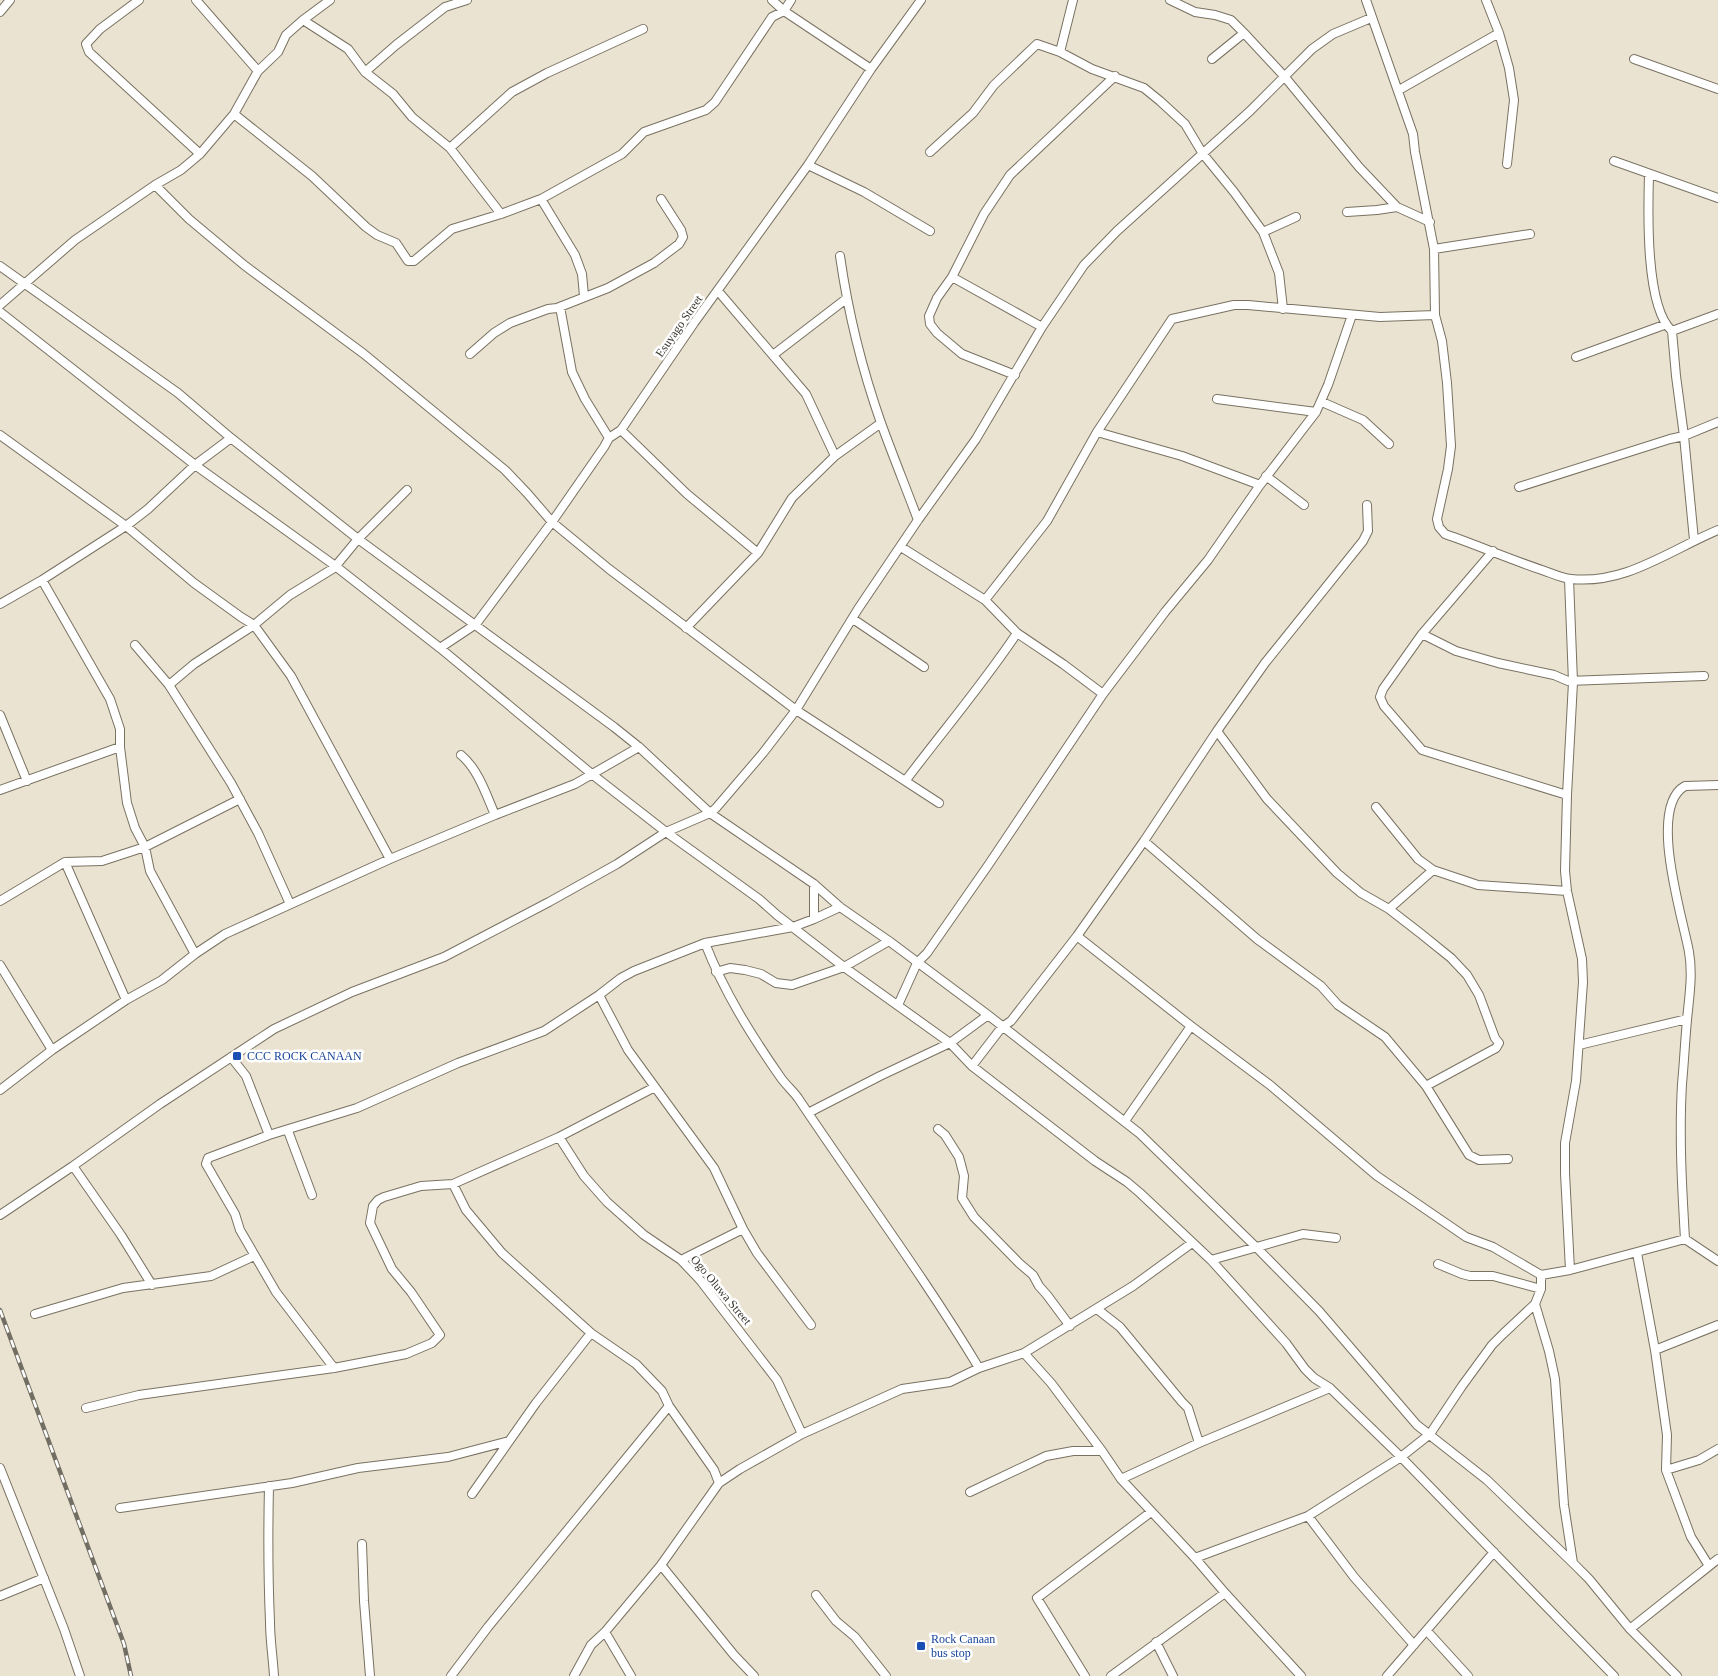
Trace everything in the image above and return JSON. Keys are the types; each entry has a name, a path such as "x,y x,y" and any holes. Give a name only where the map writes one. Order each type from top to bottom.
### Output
{"street":[{"path":"0,12 10,0"},
{"path":"139,0 100,29 86,44 89,52 200,154"},
{"path":"196,0 258,71"},
{"path":"0,305 75,240 155,185 181,170 200,154 234,114 258,71 278,52 286,35 330,0"},
{"path":"365,72 443,4 467,0"},
{"path":"772,0 784,11 871,69"},
{"path":"234,114 312,176 366,227 377,235 396,243 408,261 414,261 452,229 541,199 622,154 644,132 711,107 772,17 784,11 791,0"},
{"name":"Esuyago Street","path":"440,648 476,624 552,522 604,447 608,438 621,430 808,165 871,69 921,0"},
{"path":"1060,52 1073,0"},
{"path":"1170,0 1195,12 1231,20 1284,76 1359,167 1397,207 1430,222"},
{"path":"1366,0 1413,134 1434,249 1435,314 1442,342 1447,383 1451,446 1437,519 1439,528 1444,534 1569,579 1597,579 1626,573 1718,530"},
{"path":"1486,0 1499,33 1509,68 1514,100 1507,164"},
{"path":"0,1215 160,1104 283,1025 352,992 444,957 616,864 666,832 710,813 724,801 796,710 858,610 918,520 976,439 1042,327 1084,265 1116,231 1250,111 1303,57 1333,34 1371,18"},
{"path":"303,20 348,49 365,72 393,94 412,117 450,148 501,214"},
{"path":"450,148 512,92 547,73 643,29"},
{"path":"1212,59 1244,33"},
{"path":"1399,90 1499,33"},
{"path":"930,152 973,113 994,85 1037,44 1060,52 1092,69 1144,88 1185,124 1203,154 1263,232 1279,273 1283,309"},
{"path":"1634,58 1718,89"},
{"path":"1015,374 962,354 937,333 930,324 929,316 937,298 952,277 984,214 1010,175 1115,76"},
{"path":"1614,161 1718,198"},
{"path":"808,165 864,192 930,231"},
{"path":"1650,174 1648,218 1650,256 1657,301 1664,325 1672,331 1694,540"},
{"path":"155,185 188,219 244,265 364,354 504,470 552,522 686,628 796,710 939,803"},
{"path":"541,199 576,255 582,274 584,296"},
{"path":"470,354 494,333 510,323 548,309 560,307 608,288 654,263 678,244 683,237 681,230 661,199"},
{"path":"1347,212 1397,207"},
{"path":"1263,232 1296,217"},
{"path":"1434,249 1530,234"},
{"path":"840,256 846,299 881,423 918,520"},
{"path":"0,266 178,393 231,438 358,538 639,747 710,813 814,884 840,906 988,1015 1139,1134 1256,1247 1319,1312 1417,1426 1430,1434 1486,1480 1573,1563 1589,1579 1630,1630 1677,1676"},
{"path":"952,277 1042,327"},
{"path":"718,291 806,394 835,456"},
{"path":"773,355 846,299"},
{"path":"985,600 1047,521 1097,432 1172,320 1234,305 1380,317 1435,314"},
{"path":"560,307 572,372 585,399 608,438"},
{"path":"0,312 195,465 334,565 440,648 593,775 666,832 759,899 776,915 844,967 950,1043 972,1066 1095,1161 1127,1182 1210,1260 1286,1343 1305,1369 1330,1388 1401,1457 1614,1676"},
{"path":"1672,331 1718,314"},
{"path":"898,1005 917,963 927,953 989,864 1104,694 1165,612 1208,560 1260,484 1316,412 1322,402 1352,315"},
{"path":"1576,357 1664,325"},
{"path":"1217,400 1316,412"},
{"path":"1322,402 1363,420 1389,444"},
{"path":"1519,487 1684,436 1718,422"},
{"path":"686,628 758,553 792,498 835,456 881,423"},
{"path":"621,430 687,494 758,553"},
{"path":"1097,432 1182,456 1260,484"},
{"path":"0,435 126,526 179,572 254,625 291,676 390,859"},
{"path":"0,604 42,580 126,526 148,509 195,465 231,438"},
{"path":"1266,476 1304,505"},
{"path":"169,685 194,664 254,625 290,595 334,568 334,565 358,538 407,490"},
{"path":"972,1066 1077,936 1144,841 1217,731 1266,663 1363,541 1368,531 1367,505"},
{"path":"901,547 985,600 1017,633 1104,694"},
{"path":"1492,551 1422,634 1383,689 1380,697 1384,706 1418,748 1428,753 1567,795"},
{"path":"1569,579 1573,682 1565,860 1567,891 1583,970 1576,1082 1565,1143 1570,1270"},
{"path":"42,580 110,699 120,728 120,747 127,803 144,847 150,871 195,954"},
{"path":"33,585 48,590"},
{"path":"853,619 924,667"},
{"path":"906,780 954,716 996,665 1017,633"},
{"path":"1422,634 1456,651 1498,663 1554,675 1563,680 1573,682 1704,676"},
{"path":"135,646 169,685 225,773 258,832 290,904"},
{"path":"0,715 27,781"},
{"path":"1217,731 1267,799 1338,873 1362,893 1389,910 1451,958 1467,975 1479,995 1499,1043 1496,1048 1426,1086"},
{"path":"0,790 120,747"},
{"path":"0,1090 52,1050 126,1000 162,980 195,954 225,934 390,859 575,784 639,747"},
{"path":"461,755 469,761 495,815"},
{"path":"1686,1239 1681,1119 1691,969 1687,938 1669,859 1667,831 1671,802 1680,789 1685,786 1718,785"},
{"path":"0,901 65,862 102,862 144,847 240,799"},
{"path":"1376,807 1418,859 1433,870 1478,884 1567,891"},
{"path":"1144,841 1257,939 1321,986 1338,1005 1385,1037 1426,1086 1469,1155 1479,1160 1508,1160"},
{"path":"65,862 126,1000"},
{"path":"1389,910 1433,870"},
{"path":"814,884 814,919"},
{"path":"334,1368 276,1292 254,1256 234,1214 206,1164 208,1158 357,1108 458,1063 544,1031 634,971 705,944 793,927 840,906"},
{"path":"1077,936 1191,1026 1270,1085 1377,1176 1466,1237 1493,1247 1541,1275 1570,1270 1686,1239"},
{"path":"716,972 730,968 745,970 762,974 776,982 792,985 844,967 890,941"},
{"path":"705,944 716,972 744,1025 782,1080 796,1095 953,1326 979,1368"},
{"path":"0,965 52,1050"},
{"path":"600,995 628,1050 706,1155 757,1253 811,1325"},
{"path":"808,1113 950,1043 988,1015"},
{"path":"1579,1045 1687,1019"},
{"path":"1124,1122 1191,1026"},
{"path":"231,1057 246,1076 269,1136"},
{"path":"86,1408 139,1395 334,1368 406,1354 432,1343 440,1335 411,1292 392,1269 370,1223 373,1206 378,1200 421,1186 454,1184 559,1136 655,1087"},
{"path":"938,1129 945,1135 959,1157 964,1176 962,1198 974,1217 1034,1275 1039,1286 1048,1295 1070,1326"},
{"path":"288,1130 312,1195"},
{"name":"Ogo Oluwa Street","path":"559,1136 584,1176 606,1202 644,1235 681,1260 719,1303 777,1380 802,1434"},
{"path":"73,1166 152,1285"},
{"path":"454,1184 466,1210 502,1253 591,1333 636,1364 662,1391 669,1406 714,1470 719,1483"},
{"path":"681,1260 743,1229"},
{"path":"1210,1260 1303,1234 1336,1238"},
{"path":"1686,1239 1718,1261"},
{"path":"574,1676 591,1645 605,1632 661,1565 719,1483 802,1434 902,1389 950,1382 979,1368 1024,1353 1134,1286 1192,1243"},
{"path":"1637,1253 1655,1350 1667,1435 1666,1470 1691,1537 1709,1566"},
{"path":"35,1314 123,1288 211,1276 254,1256"},
{"path":"1438,1264 1470,1276 1494,1276 1541,1289"},
{"path":"1195,1558 1308,1516 1401,1457 1430,1434 1492,1346 1502,1334 1535,1304 1541,1289 1541,1275"},
{"path":"1535,1304 1555,1379 1561,1441 1564,1505 1573,1563"},
{"path":"1097,1309 1124,1332 1188,1408 1199,1443"},
{"path":"1655,1350 1718,1325"},
{"path":"472,1494 508,1441 591,1333"},
{"path":"1024,1353 1051,1383 1122,1479 1302,1676"},
{"path":"1122,1479 1199,1443 1330,1388"},
{"path":"451,1676 488,1627 669,1406"},
{"path":"120,1508 292,1483 358,1468 448,1458 508,1441"},
{"path":"1666,1470 1699,1460 1718,1449"},
{"path":"970,1492 1046,1456 1073,1451 1102,1451"},
{"path":"0,1470 64,1629 80,1676"},
{"path":"269,1486 267,1552 274,1676"},
{"path":"1085,1676 1036,1598 1151,1512"},
{"path":"1308,1516 1354,1577 1414,1645"},
{"path":"362,1544 370,1676"},
{"path":"1387,1676 1427,1632 1494,1552"},
{"path":"1630,1630 1718,1559"},
{"path":"661,1565 754,1676"},
{"path":"0,1596 44,1578"},
{"path":"1111,1676 1225,1593"},
{"path":"816,1595 836,1621 856,1637 886,1676"},
{"path":"605,1632 631,1676"},
{"path":"1427,1632 1468,1676"},
{"path":"1156,1642 1173,1676"}],"railway":[{"path":"0,1310 124,1644 131,1676"}],"place":[{"name":"CCC ROCK CANAAN","path":"237,1056"},
{"name":"Rock Canaan bus stop","path":"921,1646"}]}
